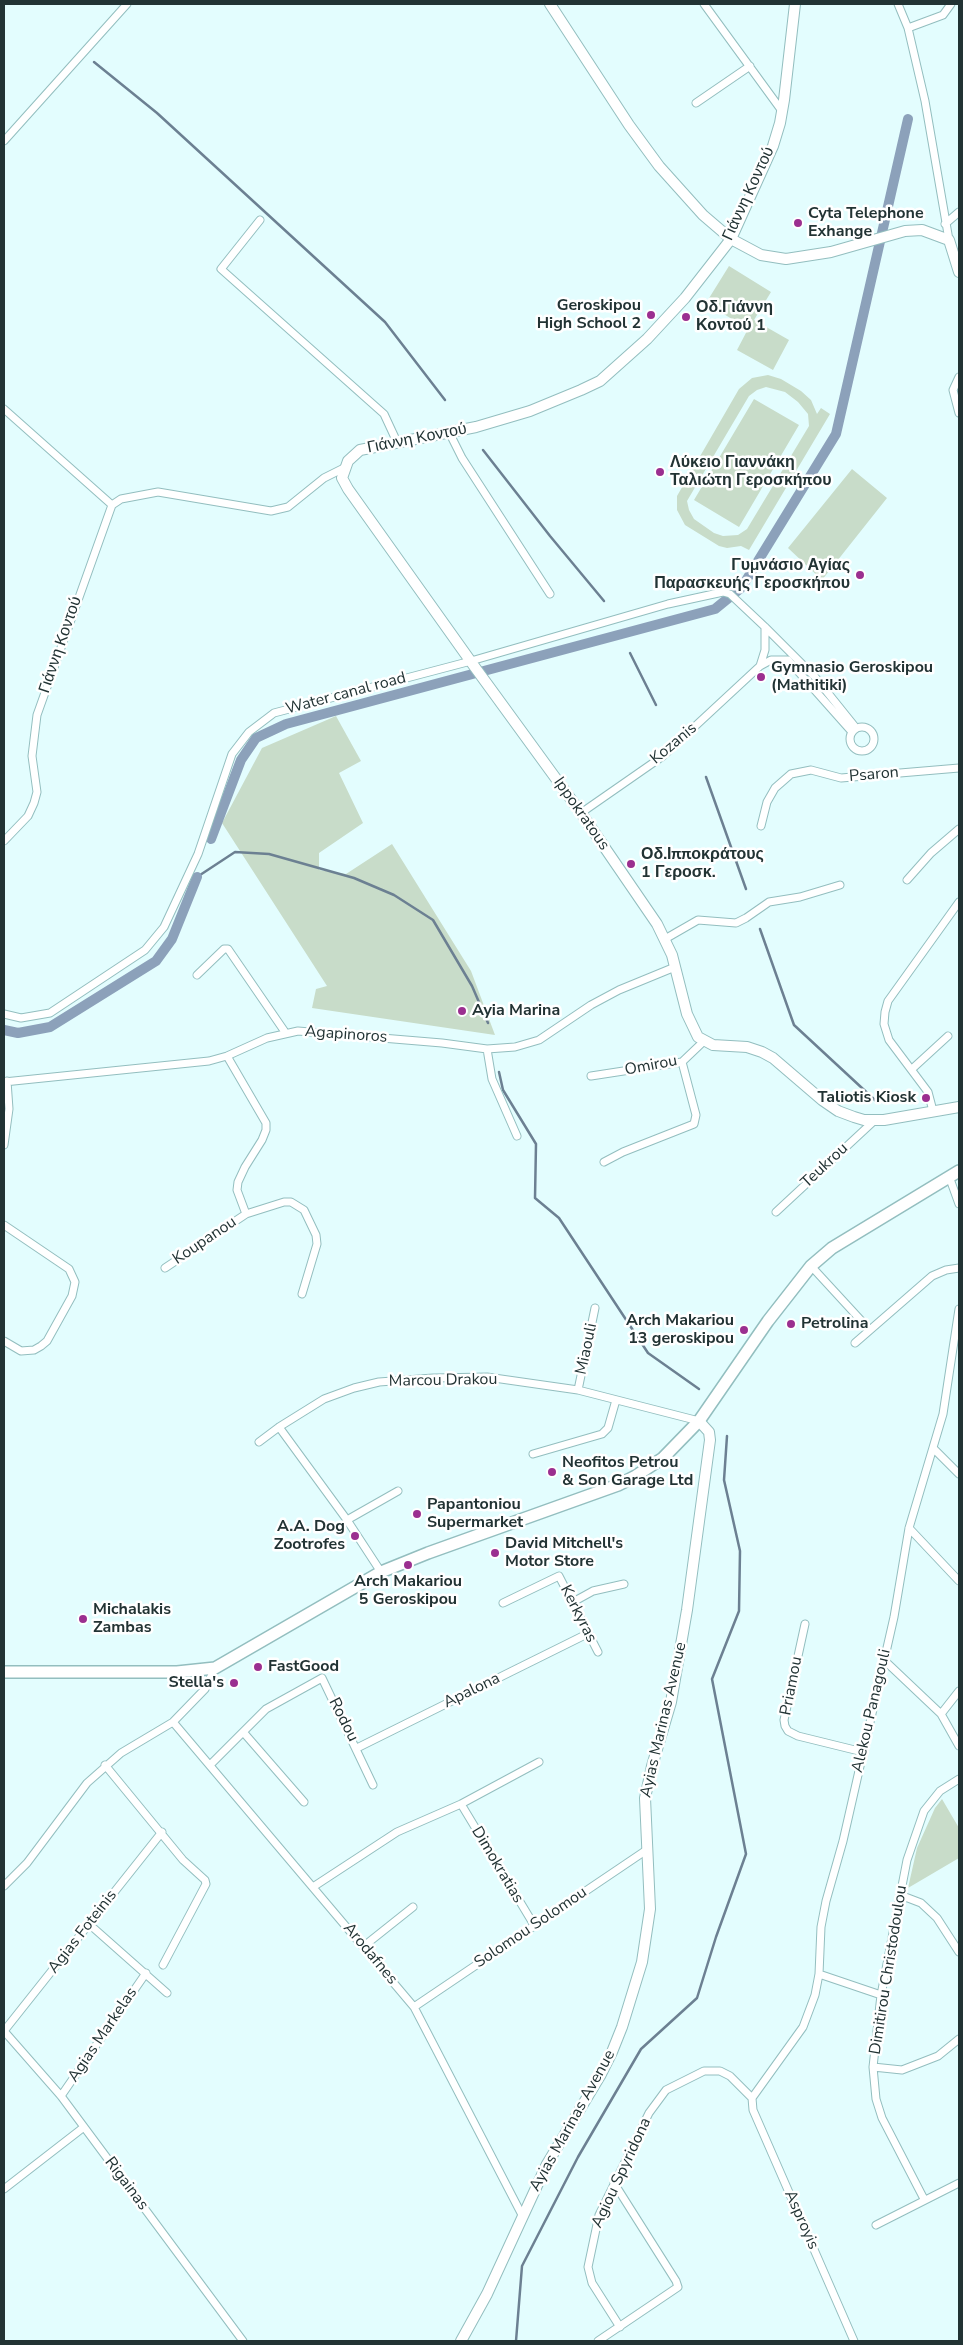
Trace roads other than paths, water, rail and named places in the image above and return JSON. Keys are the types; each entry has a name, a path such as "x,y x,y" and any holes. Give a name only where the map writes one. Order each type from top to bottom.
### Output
{"main road":[{"path":"4,1672 177,1672 216,1668 381,1572 428,1553 618,1485 664,1458 699,1421 768,1321 811,1266 832,1248 959,1171"}],"street":[{"path":"4,141 128,4"},
{"path":"550,4 629,125 659,166 696,208 731,239 761,255 786,259 831,252 877,237 922,230 948,240"},
{"path":"704,4 782,111"},
{"name":"Γιάννη Κοντού","path":"4,841 28,816 34,803 37,792 32,756 37,715 112,505 121,500 158,492 260,511 271,511 288,507 324,478 344,468 348,461 360,450 476,427 530,411 600,381 653,333 691,291 731,239 773,146 782,111 795,4"},
{"path":"898,4 908,28 925,102 948,240 959,272"},
{"path":"908,28 942,15 951,4"},
{"path":"696,103 750,66"},
{"path":"945,224 959,212"},
{"path":"260,220 221,269 384,414 397,442"},
{"path":"959,377 953,390 959,413"},
{"path":"4,409 112,505"},
{"path":"450,432 462,458 550,594"},
{"name":"Ippokratous","path":"344,468 342,478 348,489 472,664 581,813 656,924 665,939 675,967 693,1030 704,1041"},
{"name":"Water canal road","path":"4,1014 21,1018 50,1014 145,950 164,927 198,854 232,754 249,732 274,713 472,664 668,604 725,592 741,604 765,627"},
{"path":"760,666 765,650 765,627"},
{"name":"Kozanis","path":"581,813 663,756 760,666 771,660 788,660 854,730 814,678 765,627"},
{"name":"Psaron","path":"761,826 767,802 774,788 791,774 811,770 842,778 959,768"},
{"path":"907,880 931,852 959,829"},
{"path":"665,939 698,920 736,923 769,902 800,897 840,885"},
{"path":"934,1111 928,1092 889,1040 884,1024 885,1012 888,1002 959,902"},
{"path":"197,975 224,949 228,949 285,1032"},
{"name":"Agapinoros","path":"5,1082 209,1061 227,1056 285,1032 298,1031 487,1049 515,1047 540,1040 591,1005 619,990 675,967"},
{"path":"912,1069 948,1036"},
{"path":"704,1041 719,1046 747,1047 762,1052 773,1058 838,1112 864,1120 904,1118 959,1107"},
{"name":"Omirou","path":"592,1076 682,1062 704,1041"},
{"path":"487,1049 492,1078 517,1136"},
{"name":"Koupanou","path":"227,1056 266,1123 266,1130 262,1140 244,1167 238,1182 237,1190 246,1214"},
{"path":"604,1162 623,1152 694,1124 696,1114 682,1062"},
{"path":"4,1145 8,1109 5,1082"},
{"name":"Teukrou","path":"776,1212 875,1120"},
{"path":"950,1178 959,1204"},
{"name":"Koupanou","path":"164,1268 246,1214 284,1202 291,1202 304,1210 316,1235 317,1244 302,1294"},
{"path":"4,1225 69,1269 75,1282 72,1296 46,1341 34,1350 27,1352 16,1349 4,1341"},
{"path":"811,1266 869,1329"},
{"path":"855,1343 932,1276 946,1270 959,1268"},
{"name":"Miaouli","path":"578,1390 595,1308"},
{"name":"Alekou Panagouli","path":"752,2098 802,2026 810,2010 819,1974 820,1927 844,1841 894,1617 909,1528 934,1449 948,1391 959,1309"},
{"name":"Marcou Drakou","path":"259,1442 324,1398 379,1382 433,1378 487,1377 578,1390 689,1416 699,1421"},
{"path":"533,1454 602,1434 608,1428 616,1400"},
{"name":"Ayias Marinas Avenue","path":"461,2341 486,2294 547,2164 600,2076 622,2026 642,1962 648,1935 650,1909 645,1814 646,1785 665,1725 676,1679 710,1440 709,1432 699,1421"},
{"path":"279,1427 381,1572"},
{"path":"934,1449 959,1474"},
{"path":"346,1520 398,1491"},
{"path":"909,1528 959,1581"},
{"name":"Kerkyras","path":"503,1603 558,1576 598,1652"},
{"path":"573,1602 593,1591 624,1584"},
{"name":"Priamou","path":"806,1624 784,1720 785,1726 788,1731 798,1736 863,1752"},
{"name":"Apalona","path":"357,1748 587,1634"},
{"path":"884,1660 941,1714 959,1746"},
{"path":"4,1886 27,1863 87,1783 105,1765 121,1753 174,1722 200,1694 216,1668"},
{"name":"Rodou","path":"210,1765 266,1709 322,1678 373,1785"},
{"path":"941,1714 959,1691"},
{"name":"Arodafnes","path":"174,1722 414,2006 522,2215"},
{"path":"244,1733 304,1802"},
{"path":"313,1887 397,1832 460,1804 539,1762"},
{"path":"105,1765 162,1832 183,1860 205,1880 206,1884 163,1965"},
{"name":"Dimitirou Christodoulou","path":"924,2199 882,2118 876,2099 874,2067 881,1995 907,1860 924,1811 940,1791 959,1779"},
{"name":"Dimokratias","path":"460,1804 534,1925"},
{"name":"Agias Foteinis","path":"4,2031 162,1832"},
{"name":"Solomou Solomou","path":"414,2006 648,1850"},
{"path":"900,1895 921,1903 938,1918 959,1952"},
{"path":"364,1946 413,1907"},
{"path":"89,1924 167,1993"},
{"name":"Agias Markelas","path":"61,2096 146,1973"},
{"path":"819,1974 881,1995"},
{"name":"Rigainas","path":"4,2031 61,2096 243,2341"},
{"path":"874,2067 902,2070 938,2056 959,2039"},
{"name":"Agiou Spyridona","path":"620,2327 592,2283 588,2267 594,2230 614,2183 649,2113 666,2090 704,2071 712,2070 730,2076 752,2098"},
{"name":"Asproyis","path":"752,2098 753,2110 854,2341"},
{"path":"4,2189 84,2127"},
{"path":"598,2341 678,2287 614,2183"},
{"path":"876,2225 924,2199 959,2183"}],"waterway":[{"path":"94,62 157,113 385,322 445,400"},
{"path":"211,839 241,760 256,738 286,724 715,609 742,587 836,434 908,119"},
{"path":"483,450 604,601"},
{"path":"630,653 656,705"},
{"path":"706,777 746,889"},
{"path":"197,877 235,852 269,854 354,878 394,895 433,920 472,986 488,1023"},
{"path":"4,1030 18,1033 50,1027 156,961 172,939 197,877"},
{"path":"760,929 794,1025 876,1101"},
{"path":"499,1072 503,1090 536,1144 535,1198 559,1218 648,1353 699,1389"},
{"path":"516,2341 522,2266 578,2157 641,2049 697,1998 716,1937 746,1854 712,1679 739,1611 740,1551 724,1480 727,1436"}],"place":[{"name":"Cyta Telephone Exhange","path":"798,223"},
{"name":"Geroskipou High School 2","path":"651,315"},
{"name":"Οδ.Γιάννη Κοντού 1","path":"686,317"},
{"name":"Λύκειο Γιαννάκη Ταλιώτη Γεροσκήπου","path":"660,472"},
{"name":"Γυμνάσιο Αγίας Παρασκευής Γεροσκήπου","path":"860,575"},
{"name":"Gymnasio Geroskipou (Mathitiki)","path":"761,677"},
{"name":"Οδ.Ιπποκράτους 1 Γεροσκ.","path":"631,864"},
{"name":"Ayia Marina","path":"462,1011"},
{"name":"Taliotis Kiosk","path":"926,1098"},
{"name":"Petrolina","path":"791,1324"},
{"name":"Arch Makariou 13 geroskipou","path":"744,1330"},
{"name":"Neofitos Petrou & Son Garage Ltd","path":"552,1472"},
{"name":"Papantoniou Supermarket","path":"417,1514"},
{"name":"A.A. Dog Zootrofes","path":"355,1536"},
{"name":"David Mitchell's Motor Store","path":"495,1553"},
{"name":"Arch Makariou 5 Geroskipou","path":"408,1565"},
{"name":"Michalakis Zambas","path":"83,1619"},
{"name":"FastGood","path":"258,1667"},
{"name":"Stella's","path":"234,1683"}]}
